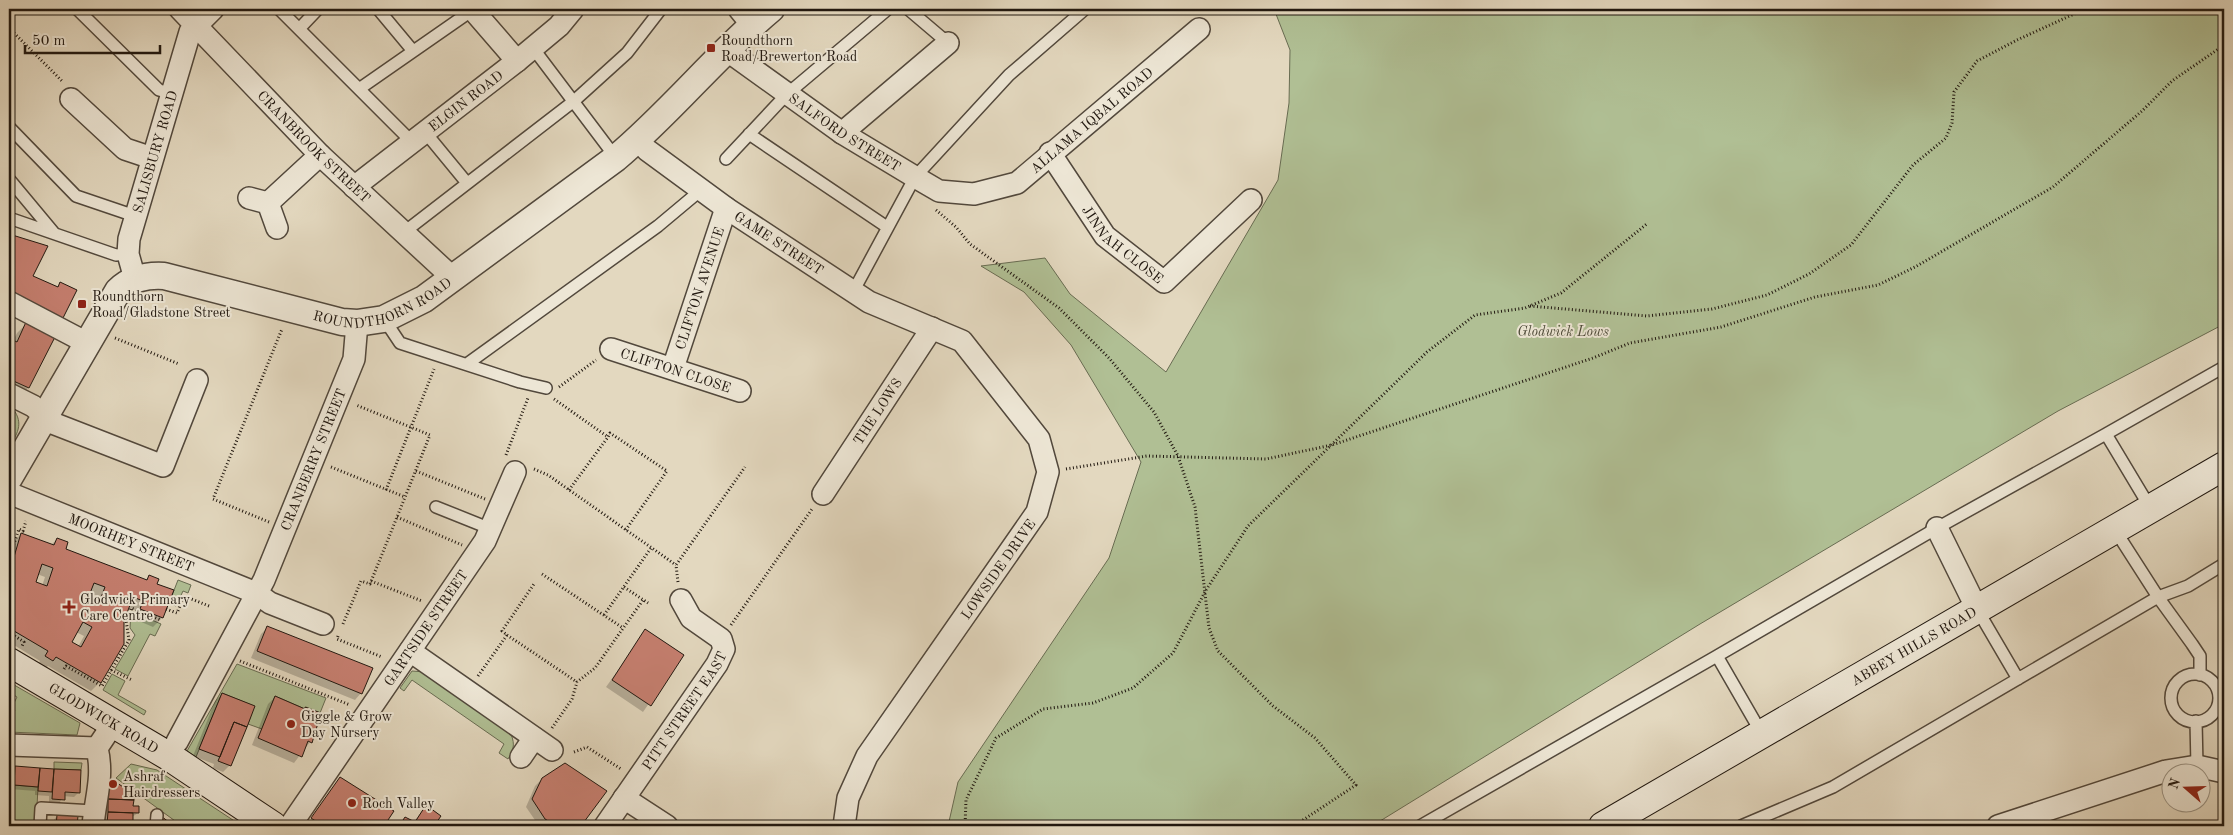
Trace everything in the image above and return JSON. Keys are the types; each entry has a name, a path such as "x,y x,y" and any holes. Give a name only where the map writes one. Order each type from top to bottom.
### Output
{"main road":[{"name":"ABBEY HILLS ROAD","path":"1603,826 2224,466"},
{"name":"GLODWICK ROAD","path":"9,662 170,757 273,826"}],"street":[{"name":"CRANBROOK STREET","path":"180,9 320,155 454,279"},
{"name":"SALISBURY ROAD","path":"135,279 128,254 129,239 170,93 190,32 212,9"},
{"path":"473,9 517,61"},
{"name":"ELGIN ROAD","path":"354,187 533,48 559,26 573,9"},
{"name":"ROUNDTHORN ROAD","path":"135,279 147,275 164,276 324,318 357,324 384,319 424,299 454,279 638,140 725,49 754,14"},
{"name":"ALLAMA IQBAL ROAD","path":"974,194 1017,183 1050,153 1199,29"},
{"path":"842,133 948,43"},
{"name":"SALFORD STREET","path":"725,49 786,95 912,182 939,191 974,194"},
{"path":"71,98 125,149 152,158"},
{"name":"GAME STREET","path":"638,140 647,150 726,208 853,292 869,302 932,328"},
{"name":"JINNAH CLOSE","path":"1050,153 1105,236 1164,282 1251,200"},
{"path":"277,228 259,201 320,155"},
{"name":"CLIFTON AVENUE","path":"673,368 726,208"},
{"path":"9,478 44,416 97,339 118,291 126,283 135,279"},
{"path":"9,302 97,339"},
{"name":"CRANBERRY STREET","path":"177,742 264,580 286,529 354,359 357,324"},
{"name":"LOWSIDE DRIVE","path":"844,826 848,798 867,756 1038,512 1048,472 1039,439 974,354 962,341 932,328"},
{"name":"THE LOWS","path":"823,494 932,328"},
{"name":"CLIFTON CLOSE","path":"611,349 740,391"},
{"path":"9,394 33,406 56,424 163,466 198,380"},
{"name":"GARTSIDE STREET","path":"290,826 486,541 523,470"},
{"name":"MOORHEY STREET","path":"9,493 256,593"},
{"path":"1937,528 1977,609"},
{"path":"256,593 264,600 323,624"},
{"name":"PITT STREET EAST","path":"605,826 717,664 724,649 721,640 691,618 681,600"},
{"path":"410,651 545,741 521,757"},
{"path":"94,818 99,797 100,760 97,748 113,724"},
{"path":"9,745 97,748"},
{"path":"2210,769 2224,772"},
{"path":"1998,826 2160,773"},
{"path":"624,798 667,826"}],"lane":[{"path":"77,9 159,90 170,93"},
{"path":"279,9 359,89 419,137 467,184"},
{"path":"299,29 318,9"},
{"path":"378,9 413,52"},
{"path":"359,89 473,9"},
{"path":"726,160 786,95 888,9"},
{"path":"908,9 948,43"},
{"path":"853,292 912,182 1009,75 1085,9"},
{"path":"403,233 574,101 627,53 654,12"},
{"path":"533,48 616,158"},
{"path":"9,127 76,196 135,216"},
{"path":"749,134 887,227"},
{"path":"9,179 54,233"},
{"path":"467,364 658,226 701,190"},
{"path":"9,218 116,255 128,254"},
{"path":"384,319 400,343 549,393"},
{"path":"1420,826 1937,528 2224,367"},
{"path":"2106,434 2151,508"},
{"path":"436,506 491,530"},
{"path":"2114,529 2158,597 2200,656 2200,674"},
{"path":"1741,826 1833,787 2158,597 2188,586 2224,564"},
{"path":"1977,609 2018,679"},
{"path":"1717,656 1762,734"},
{"path":"2200,674 2213,682 2219,696 2214,712 2208,717 2196,721 2185,719 2178,715 2171,701 2174,686 2185,676 2200,674"},
{"path":"2196,721 2197,762"},
{"path":"40,826 41,808 94,818"}],"path":[{"path":"1529,306 1647,316 1712,310 1767,294 1809,274 1851,245 1913,165 1946,138 1952,123 1954,92 1977,62 2017,40 2085,9"},
{"path":"9,28 62,80 71,98"},
{"path":"1048,472 1147,456 1266,459 1332,445 1593,358 1630,343 1721,327 1815,297 1878,285 1915,267 2053,187 2142,111 2172,81 2224,45"},
{"path":"912,182 970,244 1059,308 1109,358 1154,412 1178,456 1195,507 1209,628 1218,651 1273,706 1315,738 1356,785 1300,822 1286,826"},
{"path":"965,826 966,800 996,738 1043,709 1093,703 1133,688 1173,653 1206,590 1248,526 1428,352 1475,315 1529,306 1561,293 1648,223"},
{"path":"286,320 213,499 286,529"},
{"path":"97,339 179,364"},
{"path":"386,490 439,356"},
{"path":"549,393 608,437"},
{"path":"346,401 430,435 370,584 361,581 337,638 390,660"},
{"path":"569,490 610,433 667,471 625,531"},
{"path":"322,464 405,497"},
{"path":"523,470 548,474 625,531 676,565 745,467"},
{"path":"416,470 490,501"},
{"path":"721,640 823,494"},
{"path":"9,558 19,530 23,530 29,513"},
{"path":"397,517 469,548"},
{"path":"604,615 650,548"},
{"path":"542,574 623,628"},
{"path":"371,581 429,604"},
{"path":"534,584 502,631 577,682"},
{"path":"624,587 648,603"},
{"path":"166,610 177,613 184,596 209,606"},
{"path":"545,741 572,699 577,682 595,668 643,600"},
{"path":"61,674 66,666 102,686 129,640 126,620 131,608 161,620"},
{"path":"473,682 507,635"},
{"path":"232,658 358,708"},
{"path":"111,670 132,680"},
{"path":"574,752 587,747 627,774"}],"green space":[{"name":"Glodwick Lows","path":"1274,9 2224,9 2224,324 2058,411 1700,624 1372,826 948,826 958,782 1109,558 1141,462 1071,345 1024,292 981,266 1045,258 1070,294 1166,372 1278,180 1289,103 1290,50"},
{"path":"11,406 18,417 19,427 9,448 9,411"},
{"path":"178,580 191,585 188,593 183,591 176,606 169,603"},
{"path":"131,611 161,624 155,636 150,634 128,676 115,669 135,635 130,628"},
{"path":"237,664 326,698 320,713 306,707 305,709 275,696 262,729 248,724 254,706 222,693 196,757 187,751"},
{"path":"412,671 425,672 509,730 513,745 508,759 499,753 504,744 412,680 404,691 400,688"},
{"path":"112,674 125,681 118,695 146,711 144,715 103,690"},
{"path":"9,682 80,723 77,735 9,732 9,719 15,710 12,707 17,697 9,692"},
{"path":"54,762 82,763 81,770 54,769"},
{"path":"131,764 157,770 242,826 182,826 116,778"},
{"path":"9,771 15,771 14,785 38,787 36,826 13,826 13,820 9,820"}],"building":[{"path":"9,234 48,246 33,276 58,287 60,282 77,290 62,320 9,293"},
{"path":"26,322 55,337 29,388 9,379 9,338 17,342"},
{"name":"Glodwick Primary Care Centre","path":"21,533 54,545 57,538 68,542 66,549 147,580 149,575 159,579 157,584 174,590 163,618 140,609 143,601 133,597 124,621 124,644 101,683 56,657 53,661 45,656 48,651 9,628 9,589 14,575 9,574","holes":["42,564 53,568 47,586 36,582","94,583 105,587 98,605 87,601","83,622 92,627 81,647 72,642"]},
{"path":"267,626 373,668 362,694 257,651"},
{"path":"645,629 684,655 651,706 612,680"},
{"path":"222,693 255,706 247,727 234,722 220,757 199,749"},
{"name":"Giggle & Grow Day Nursery","path":"275,696 305,709 305,707 321,713 312,743 308,741 302,757 258,738"},
{"path":"234,722 247,727 231,766 218,761"},
{"path":"565,763 607,791 581,826 557,826 545,819 532,799 542,778"},
{"path":"15,766 40,768 38,787 14,785"},
{"path":"40,768 54,769 52,792 38,791"},
{"path":"54,769 81,770 80,793 65,792 65,800 52,799"},
{"name":"Roch Valley","path":"340,777 394,811 384,826 323,826 311,818"},
{"path":"114,781 134,794 134,800 108,799 109,783"},
{"path":"108,799 134,800 133,806 139,806 139,813 108,812"},
{"name":"Roch Valley","path":"426,805 441,816 434,826 399,826 405,817 415,822"},
{"path":"108,812 133,813 133,826 107,824"},
{"path":"57,815 78,816 77,826 56,826"},
{"path":"161,816 174,826 160,826"}],"place":[{"name":"Roundthorn Road/Brewerton Road","path":"711,48"},
{"name":"Roundthorn Road/Gladstone Street","path":"82,304"},
{"name":"Glodwick Primary Care Centre","path":"69,607"},
{"name":"Giggle & Grow Day Nursery","path":"291,724"},
{"name":"Ashraf Hairdressers","path":"113,784"},
{"name":"Roch Valley","path":"352,803"}]}
